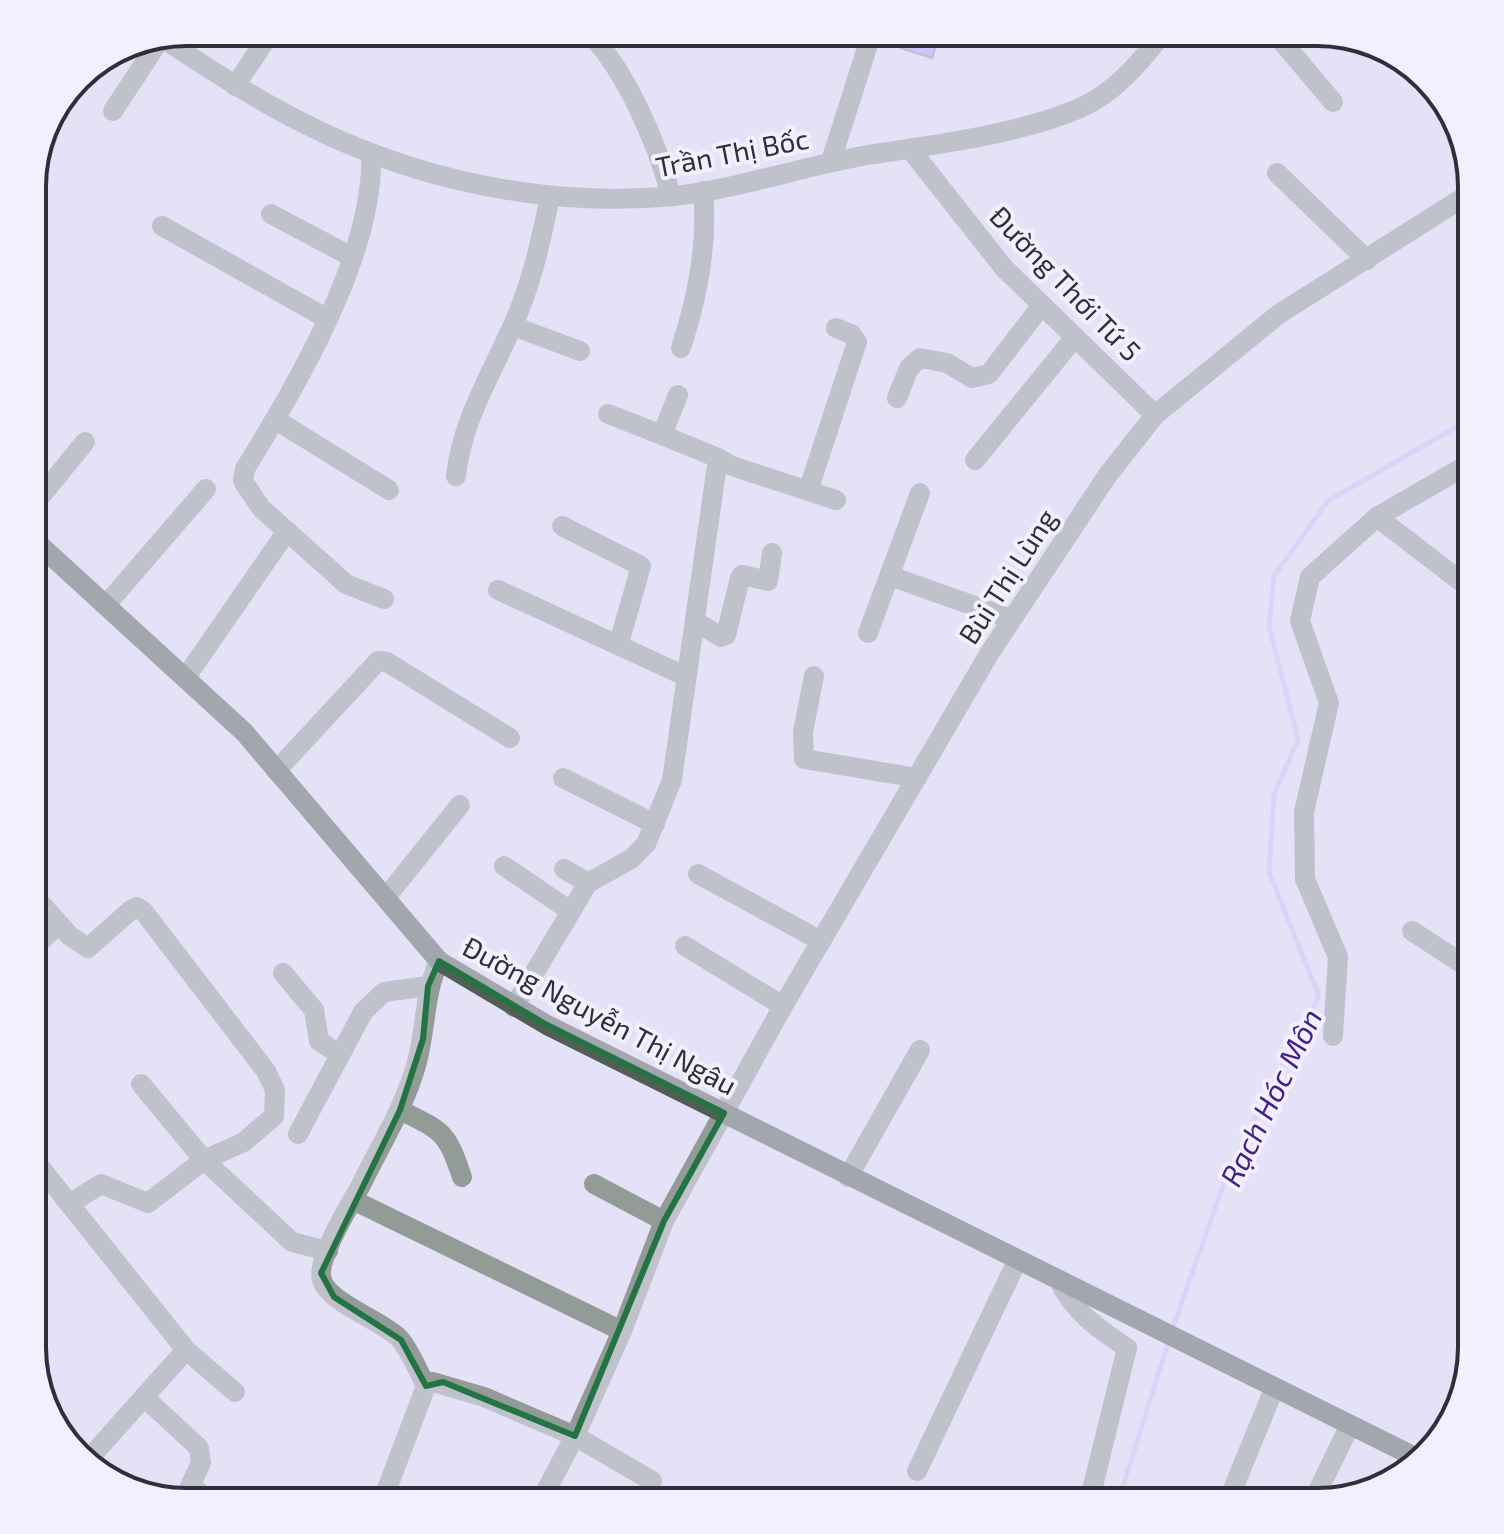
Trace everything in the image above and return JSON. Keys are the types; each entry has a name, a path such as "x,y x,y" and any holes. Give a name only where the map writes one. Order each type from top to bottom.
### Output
{"main road":[{"name":"Đường Nguyễn Thị Ngâu","path":"46,551 244,732 387,896 439,961 514,1007 1274,1389"},
{"path":"1274,1389 1409,1454"}],"street":[{"path":"235,86 261,46"},
{"path":"597,46 633,99 660,152 671,196"},
{"path":"831,161 868,46"},
{"name":"Trần Thị Bốc","path":"175,47 235,86 371,153 451,176 550,197 671,196 831,161 1019,127 1082,108 1132,72 1153,46"},
{"path":"1286,46 1333,102"},
{"path":"113,111 153,51"},
{"name":"Đường Thới Tứ 5","path":"910,149 1004,268 1155,415"},
{"path":"371,153 368,211 352,257 276,420 245,469 243,481 250,496 346,584 384,599"},
{"path":"1277,173 1367,260"},
{"path":"681,348 698,275 705,217 703,191"},
{"path":"456,476 458,455 489,369 513,326 541,239 550,197"},
{"name":"Bùi Thị Lùng","path":"547,1488 575,1436 622,1331 664,1221 783,1006 1011,619 1098,489 1155,415 1279,314 1458,201"},
{"path":"271,214 352,257"},
{"path":"162,226 326,318"},
{"path":"897,398 909,368 920,358 947,363 972,378 989,374 1042,305"},
{"path":"513,326 580,351"},
{"path":"808,491 857,342 851,334 836,328"},
{"path":"975,460 1075,337"},
{"path":"662,435 678,395"},
{"path":"608,414 732,466 836,500"},
{"path":"276,420 389,490"},
{"path":"46,490 85,442"},
{"path":"514,1007 569,910 588,883 631,859 646,844 672,780 718,458"},
{"path":"1333,1036 1338,957 1305,879 1304,825 1329,703 1300,621 1310,577 1377,517 1458,470"},
{"path":"106,605 206,489"},
{"path":"868,633 920,493"},
{"path":"1377,517 1458,579"},
{"path":"562,526 641,566 619,643"},
{"path":"186,677 287,531"},
{"path":"695,621 721,637 726,635 740,578 742,575 768,581 772,553"},
{"path":"890,576 1011,619"},
{"path":"498,590 619,643 685,676"},
{"path":"276,771 378,661 387,662 510,738"},
{"path":"814,676 803,732 804,759 917,778"},
{"path":"563,778 655,824"},
{"path":"387,896 460,805"},
{"path":"504,866 569,910"},
{"path":"564,869 588,883"},
{"path":"698,874 821,941"},
{"path":"46,910 88,948 137,907 160,930 266,1071 275,1090 274,1116 244,1142 204,1160 148,1203 101,1184 69,1204"},
{"path":"46,936 59,924"},
{"path":"1412,931 1458,961"},
{"path":"685,946 783,1006"},
{"path":"387,1488 426,1386 401,1340 367,1314 334,1297 322,1282 328,1251 400,1110 423,1039 428,986 439,961"},
{"path":"283,973 314,1010 319,1041 340,1055"},
{"path":"298,1134 363,1012 384,992 428,986"},
{"path":"848,1177 920,1050"},
{"path":"141,1084 204,1160 292,1242 328,1251"},
{"path":"400,1110 437,1128 448,1139 462,1177"},
{"path":"46,1175 186,1350 235,1392"},
{"path":"594,1184 664,1221"},
{"path":"353,1200 622,1331"},
{"path":"917,1471 1017,1261"},
{"path":"1059,1280 1066,1297 1099,1330 1127,1348 1092,1488"},
{"path":"94,1453 186,1350"},
{"path":"426,1386 443,1382 575,1436 652,1481"},
{"path":"1233,1488 1274,1389"},
{"path":"144,1397 199,1448 201,1463 190,1486 193,1488"},
{"path":"1319,1488 1350,1425"}],"highlighted area":[{"path":"439,961 547,1025 724,1113 664,1221 575,1436 443,1382 426,1386 401,1340 334,1297 321,1273 400,1110 423,1039 428,986"}],"building":[{"path":"902,46 936,46 932,58"}],"waterway":[{"name":"Rạch Hóc Môn","path":"1172,1330 1229,1169 1319,996 1269,872 1274,795 1298,739 1269,626 1274,576 1328,501 1458,424"},
{"name":"Rạch Hóc Môn","path":"1122,1488 1169,1340"}]}
